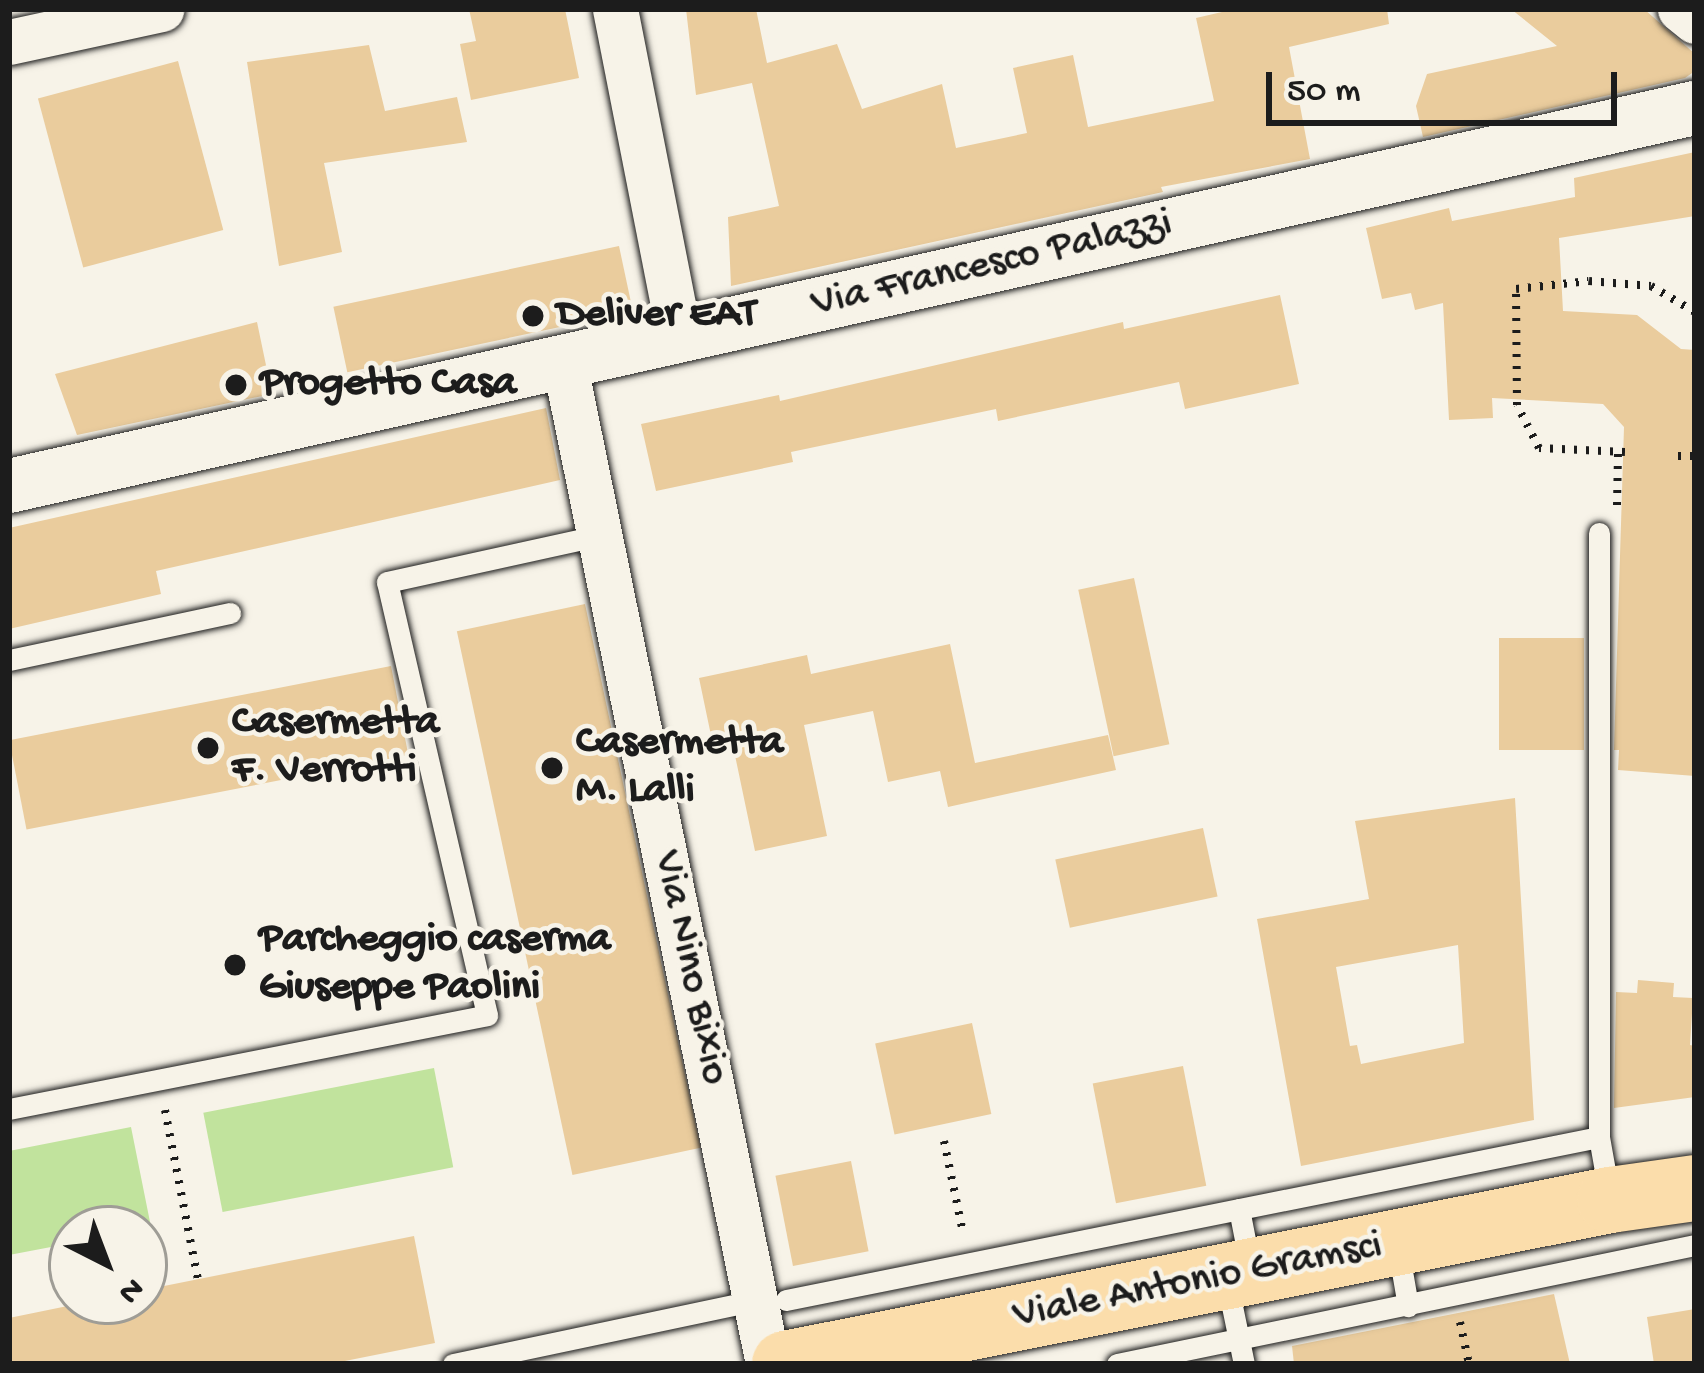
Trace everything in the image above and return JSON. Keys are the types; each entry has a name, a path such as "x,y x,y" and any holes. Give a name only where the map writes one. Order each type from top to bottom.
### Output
{"main road":[{"name":"Viale Antonio Gramsci","path":"784,1364 899,1311 1238,1274 1397,1243 1604,1168 1695,1170"},
{"name":"Viale Antonio Gramsci","path":"1604,1168 1695,1188"}],"street":[{"path":"9,42 161,9"},
{"path":"615,9 679,334"},
{"path":"1680,9 1695,21"},
{"name":"Via Francesco Palazzi","path":"9,486 1695,108"},
{"name":"Via Nino Bixio","path":"564,361 772,1300 768,1364"}],"lane":[{"path":"453,1364 772,1300 899,1311 969,1263 1239,1208 1604,1168 1599,532"},
{"path":"9,1109 487,1015 387,582 600,535"},
{"path":"9,660 230,613"},
{"path":"1239,1208 1238,1340 1244,1364"},
{"path":"1397,1243 1408,1306"},
{"path":"1117,1364 1695,1245"}],"path":[{"path":"1625,452 1539,448 1517,405 1516,289 1589,281 1651,286 1695,312"},
{"path":"1678,455 1695,456"},
{"path":"159,1079 198,1280"},
{"path":"944,1141 969,1263"}],"green space":[{"path":"434,1068 453,1167 223,1212 203,1113"},
{"path":"131,1127 147,1205 48,1205 48,1248 9,1255 9,1151"}],"building":[{"path":"469,9 565,9 579,78 471,100 460,44 476,41"},
{"path":"686,9 756,9 767,63 837,44 862,109 942,84 956,148 1027,133 1013,68 1073,55 1088,127 1214,101 1196,18 1235,9 1387,9 1389,24 1289,47 1310,159 1161,187 1163,192 731,286 728,217 779,206 752,83 696,95"},
{"path":"1511,9 1644,9 1695,54 1695,71 1685,78 1423,137 1416,106 1427,74 1557,46"},
{"path":"369,45 385,111 457,97 467,142 324,163 342,252 279,266 247,62"},
{"path":"178,61 223,230 83,268 38,99"},
{"path":"1695,152 1695,216 1559,238 1563,311 1637,315 1681,349 1695,350 1695,776 1618,770 1619,750 1614,750 1624,427 1603,404 1492,398 1493,418 1449,420 1443,303 1415,310 1411,293 1382,299 1366,228 1449,208 1452,221 1575,197 1574,178"},
{"path":"619,246 633,312 347,372 333,307"},
{"path":"1280,295 1299,384 1185,409 1179,382 998,421 996,409 791,452 793,462 656,491 641,424 779,395 780,401 1123,322 1124,329"},
{"path":"257,322 272,394 77,435 55,374"},
{"path":"546,408 560,480 156,571 161,594 9,629 9,528"},
{"path":"1134,578 1169,744 1114,756 1078,590"},
{"name":"Casermetta M. Lalli","path":"585,604 701,1148 572,1175 457,631"},
{"path":"1499,638 1584,638 1584,750 1499,750"},
{"path":"950,644 975,763 1108,735 1116,770 948,807 940,771 888,782 873,711 804,725 827,836 755,851 732,741 713,745 699,678 807,655 811,674"},
{"name":"Casermetta F. Verrotti","path":"391,666 408,755 27,830 9,740"},
{"path":"1515,798 1534,1120 1301,1166 1257,919 1369,899 1355,821","holes":["1458,945 1464,1043 1361,1064 1357,1045 1350,1046 1336,967"]},
{"path":"1203,828 1218,896 1070,928 1055,859"},
{"path":"1638,980 1674,983 1673,997 1693,998 1690,1045 1695,1046 1695,1097 1614,1108 1616,992 1637,993"},
{"path":"972,1023 991,1114 894,1135 875,1044"},
{"path":"1183,1066 1206,1186 1116,1203 1093,1084"},
{"path":"851,1161 869,1251 793,1266 775,1176"},
{"path":"414,1236 435,1343 330,1364 9,1364 9,1318 48,1310 48,1325 168,1325 168,1285"},
{"path":"1554,1294 1570,1364 1294,1364 1292,1346"},
{"path":"1695,1309 1695,1364 1654,1364 1647,1317"}],"place":[{"name":"Deliver EAT","path":"533,316"},
{"name":"Progetto Casa","path":"236,385"},
{"name":"Casermetta F. Verrotti","path":"208,748"},
{"name":"Casermetta M. Lalli","path":"552,768"},
{"name":"Parcheggio caserma Giuseppe Paolini","path":"235,965"}]}
